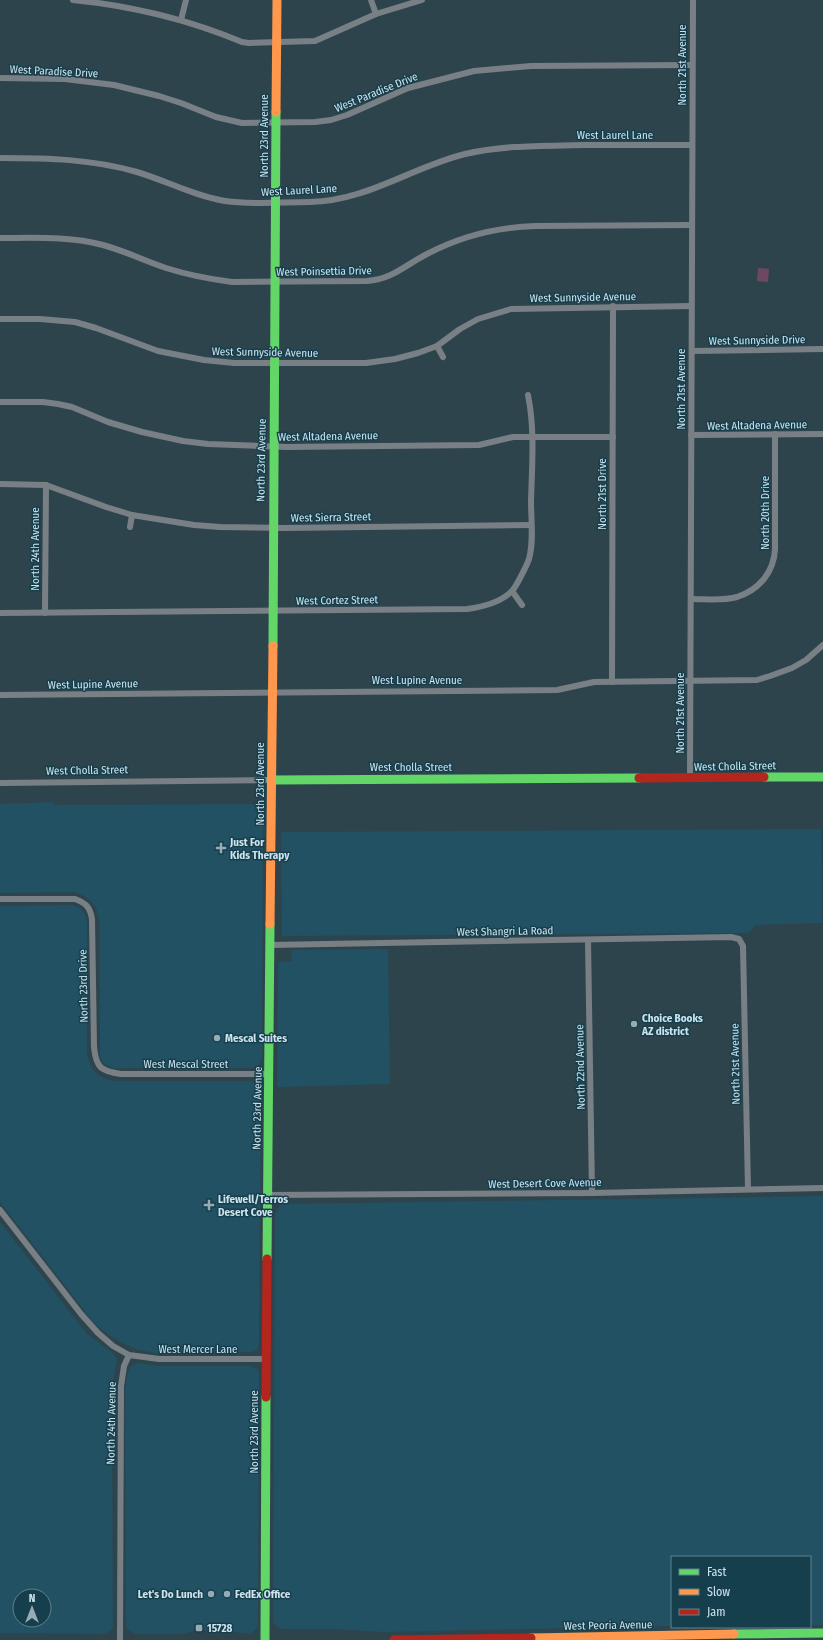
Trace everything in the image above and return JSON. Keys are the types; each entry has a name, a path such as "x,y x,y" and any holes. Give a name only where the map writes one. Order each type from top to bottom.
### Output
{"street":[{"path":"73,0 113,4 140,9 216,31 242,42 315,41 376,14 422,0"},
{"path":"181,20 186,0"},
{"name":"North 23rd Avenue","path":"265,1640 267,1196 270,1074 277,0"},
{"path":"371,0 376,14"},
{"name":"North 21st Avenue","path":"690,778 692,0"},
{"name":"West Paradise Drive","path":"0,78 65,79 114,85 174,100 228,121 242,123 276,123 331,120 347,115 408,88 474,71 531,66 692,65"},
{"name":"West Laurel Lane","path":"0,158 62,159 104,164 138,172 208,197 239,202 312,202 348,197 378,188 442,161 467,154 502,148 532,146 692,145"},
{"name":"West Poinsettia Drive","path":"0,238 43,238 80,241 120,250 165,268 191,275 232,282 275,282 378,280 398,272 426,254 443,246 472,235 508,228 536,226 692,225"},
{"name":"West Sunnyside Avenue","path":"0,319 40,319 75,322 96,328 158,351 204,360 234,363 384,362 437,346 460,329 478,319 511,309 613,306 691,306"},
{"name":"North 21st Drive","path":"612,682 613,306"},
{"path":"437,346 443,357"},
{"name":"West Sunnyside Drive","path":"692,351 823,349"},
{"path":"522,605 512,591 529,559 531,526 532,412 528,395"},
{"name":"West Altadena Avenue","path":"0,402 43,402 58,404 72,407 108,422 142,432 184,441 215,445 274,447 479,445 508,438 613,437"},
{"name":"North 20th Drive","path":"691,599 737,597 758,586 772,567 775,559 775,434"},
{"name":"West Altadena Avenue","path":"691,435 823,434"},
{"name":"West Sierra Street","path":"0,484 46,485 132,515 194,525 273,528 531,526"},
{"name":"North 24th Avenue","path":"45,613 46,485"},
{"path":"130,527 132,515"},
{"name":"West Cortez Street","path":"0,613 467,609 483,606 512,591"},
{"name":"West Lupine Avenue","path":"0,695 557,690 582,683 743,681 757,680 792,668 806,660 823,645"},
{"name":"West Cholla Street","path":"0,783 823,777"},
{"name":"North 23rd Drive","path":"0,899 75,899 85,903 90,909 92,919 95,1057 97,1064 102,1070"},
{"name":"West Shangri La Road","path":"270,945 731,937 739,939"},
{"name":"North 21st Avenue","path":"739,939 743,946 748,1189"},
{"name":"North 22nd Avenue","path":"588,940 592,1193"},
{"name":"West Mescal Street","path":"102,1070 121,1074 270,1074"},
{"name":"West Desert Cove Avenue","path":"267,1196 592,1193 823,1188"},
{"path":"0,1210 98,1333 114,1346 129,1355"},
{"name":"North 24th Avenue","path":"120,1640 121,1386 124,1366 129,1355"},
{"name":"West Mercer Lane","path":"129,1355 159,1359 267,1359"},
{"name":"West Peoria Avenue","path":"394,1640 688,1638 823,1633"}],"shaded area":[{"path":"758,268 769,269 768,282 757,281"},
{"path":"53,802 53,805 263,804 262,1059 258,1066 252,1068 115,1068 102,1062 100,1055 99,918 96,908 91,901 74,892 0,893 0,804"},
{"path":"821,829 822,923 756,925 748,933 282,936 281,832"},
{"path":"72,905 80,908 87,920 87,1055 92,1068 97,1074 113,1081 250,1081 259,1085 261,1090 259,1344 257,1350 252,1352 157,1353 138,1350 124,1344 109,1335 94,1323 0,1202 0,906"},
{"path":"388,949 390,1084 277,1087 278,962 292,961 291,950"},
{"path":"823,1196 823,1625 811,1625 811,1556 671,1556 671,1626 383,1632 334,1629 281,1629 273,1623 275,1214 280,1205"},
{"path":"0,1222 87,1334 114,1354 117,1360 112,1389 113,1626 111,1630 105,1634 0,1633"},
{"path":"138,1363 158,1366 251,1366 257,1369 259,1373 258,1624 256,1629 250,1634 219,1630 198,1630 183,1634 135,1634 127,1629 125,1391 128,1372 131,1366"}],"traffic: fast":[{"path":"273,646 276,112"},
{"path":"764,777 823,777"},
{"path":"271,780 639,778"},
{"path":"267,1259 270,924"},
{"path":"265,1640 266,1397"},
{"path":"734,1634 823,1633"}],"traffic: slow":[{"path":"276,112 277,0"},
{"path":"270,924 273,646"},
{"path":"531,1638 734,1634"}],"traffic: jam":[{"path":"639,778 764,777"},
{"path":"266,1397 267,1259"},
{"path":"394,1640 531,1638"}],"place":[{"name":"Just For Kids Therapy","path":"221,848"},
{"name":"Choice Books AZ district","path":"634,1024"},
{"name":"Mescal Suites","path":"217,1038"},
{"name":"Lifewell/Terros Desert Cove","path":"209,1205"},
{"name":"Let's Do Lunch","path":"211,1594"},
{"name":"FedEx Office","path":"227,1594"},
{"name":"15728","path":"199,1628"}]}
